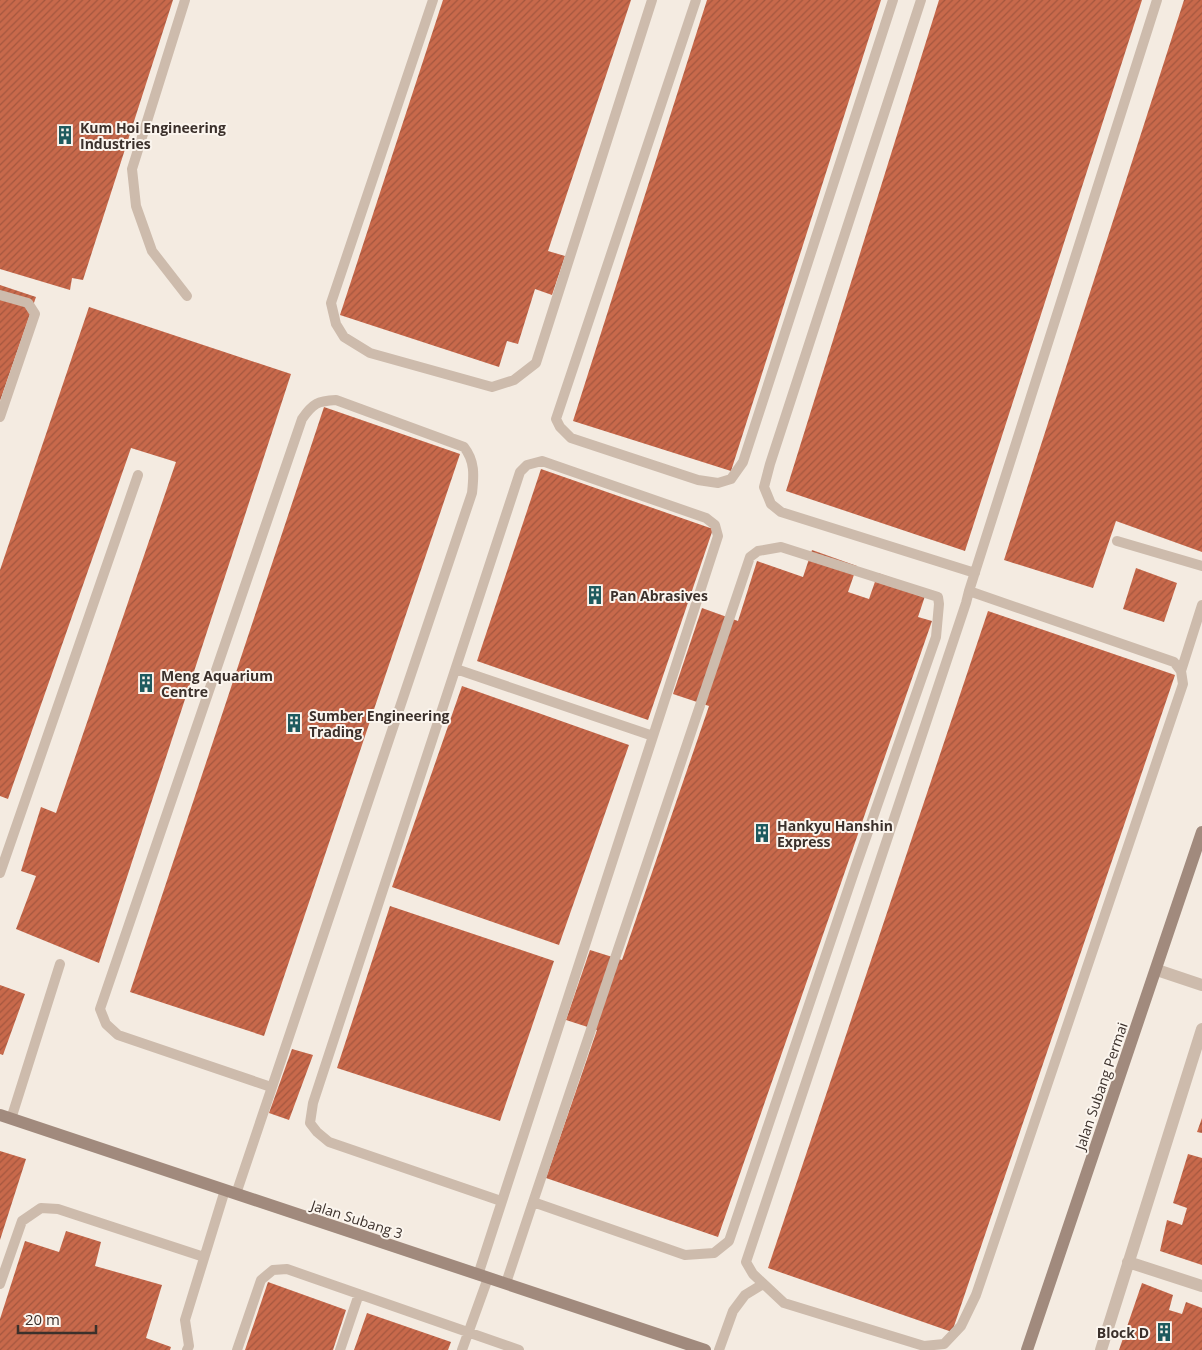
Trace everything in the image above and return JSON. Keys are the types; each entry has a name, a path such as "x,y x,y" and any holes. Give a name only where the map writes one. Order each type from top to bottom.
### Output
{"street":[{"name":"Jalan Subang Permai","path":"1027,1350 1157,970 1202,832"},
{"path":"1157,970 1202,985"},
{"path":"1101,1350 1202,1029"},
{"name":"Jalan Subang 3","path":"5,1117 506,1282 705,1350"},
{"path":"1128,1262 1202,1286"}],"lane":[{"path":"184,0 132,169 136,206 152,251 187,296"},
{"path":"433,0 331,303 336,324 344,337 370,353 492,387 514,380 536,363 652,0"},
{"path":"696,0 556,419 560,427 571,438 698,480 718,483 731,479 743,462 893,0"},
{"path":"921,0 773,454 764,487 771,504 781,512 975,573"},
{"path":"1157,0 975,573 746,1262 753,1274 784,1303 924,1346 944,1344 961,1326 979,1285 1180,694 1183,684 1181,671 1202,605"},
{"path":"0,295 28,303 35,314 0,418"},
{"path":"187,1350 185,1320 204,1257 271,1087 472,493 474,472 470,455 464,447 336,400 321,401 310,408 302,419 100,1009 106,1024 118,1035 271,1087"},
{"path":"462,1350 483,1276 501,1201 718,536 718,530 715,525 706,518 542,461 527,465 520,472 313,1103 310,1123 329,1142 501,1201"},
{"path":"0,873 138,476"},
{"path":"1117,541 1202,566"},
{"path":"506,1282 750,558 758,552 781,547 938,597 940,604 936,638 856,866 729,1241 714,1252 685,1255 533,1202"},
{"path":"969,591 1174,662 1181,671"},
{"path":"456,669 653,736"},
{"path":"5,1117 60,964"},
{"path":"0,1284 22,1221 40,1208 58,1209 204,1257"},
{"path":"236,1350 261,1280 273,1270 287,1269 519,1350"},
{"path":"720,1350 733,1311 745,1295 763,1284"},
{"path":"340,1350 359,1294"}],"building":[{"name":"Kum Hoi Engineering Industries","path":"0,0 173,0 83,280 72,278 70,290 0,269"},
{"path":"443,0 631,0 548,251 565,256 552,295 535,289 518,344 507,341 499,367 340,315"},
{"path":"707,0 881,0 731,471 573,421"},
{"path":"939,0 1142,0 965,551 786,491"},
{"path":"1184,0 1202,0 1202,552 1116,521 1093,588 1004,560"},
{"path":"0,285 36,297 0,401"},
{"name":"Meng Aquarium Centre","path":"89,307 291,374 99,963 16,929 36,876 21,871 41,807 56,813 176,462 131,448 8,799 0,796 0,570"},
{"name":"Sumber Engineering Trading","path":"324,407 460,454 264,1036 130,992"},
{"name":"Pan Abrasives","path":"541,469 713,529 648,720 477,661"},
{"name":"Hankyu Hanshin Express","path":"812,550 857,566 848,592 869,599 878,573 927,590 918,617 932,621 718,1237 546,1178 597,1030 566,1020 590,950 622,960 709,706 673,694 702,608 738,621 757,561 803,577"},
{"path":"1136,568 1177,583 1164,622 1123,609"},
{"path":"988,611 1175,675 952,1332 768,1268"},
{"path":"462,686 629,745 559,945 392,887"},
{"path":"390,906 554,961 500,1121 337,1068"},
{"path":"0,985 25,994 3,1055 0,1054"},
{"path":"292,1049 313,1055 289,1120 269,1113"},
{"path":"1202,1118 1202,1133 1197,1132"},
{"path":"0,1151 26,1159 0,1240"},
{"path":"1188,1154 1202,1158 1202,1265 1160,1251 1167,1220 1182,1225 1187,1208 1173,1203"},
{"path":"66,1231 101,1242 95,1266 162,1285 146,1338 171,1347 170,1350 0,1350 0,1319 25,1241 59,1252"},
{"path":"268,1282 346,1310 333,1350 245,1350"},
{"name":"Block D","path":"1142,1283 1173,1295 1169,1310 1182,1314 1186,1302 1202,1308 1202,1350 1119,1350"},
{"path":"367,1313 451,1342 448,1350 354,1350"}],"place":[{"name":"Kum Hoi Engineering Industries","path":"65,135"},
{"name":"Pan Abrasives","path":"595,595"},
{"name":"Meng Aquarium Centre","path":"146,683"},
{"name":"Sumber Engineering Trading","path":"294,723"},
{"name":"Hankyu Hanshin Express","path":"762,833"},
{"name":"Block D","path":"1164,1332"}]}
